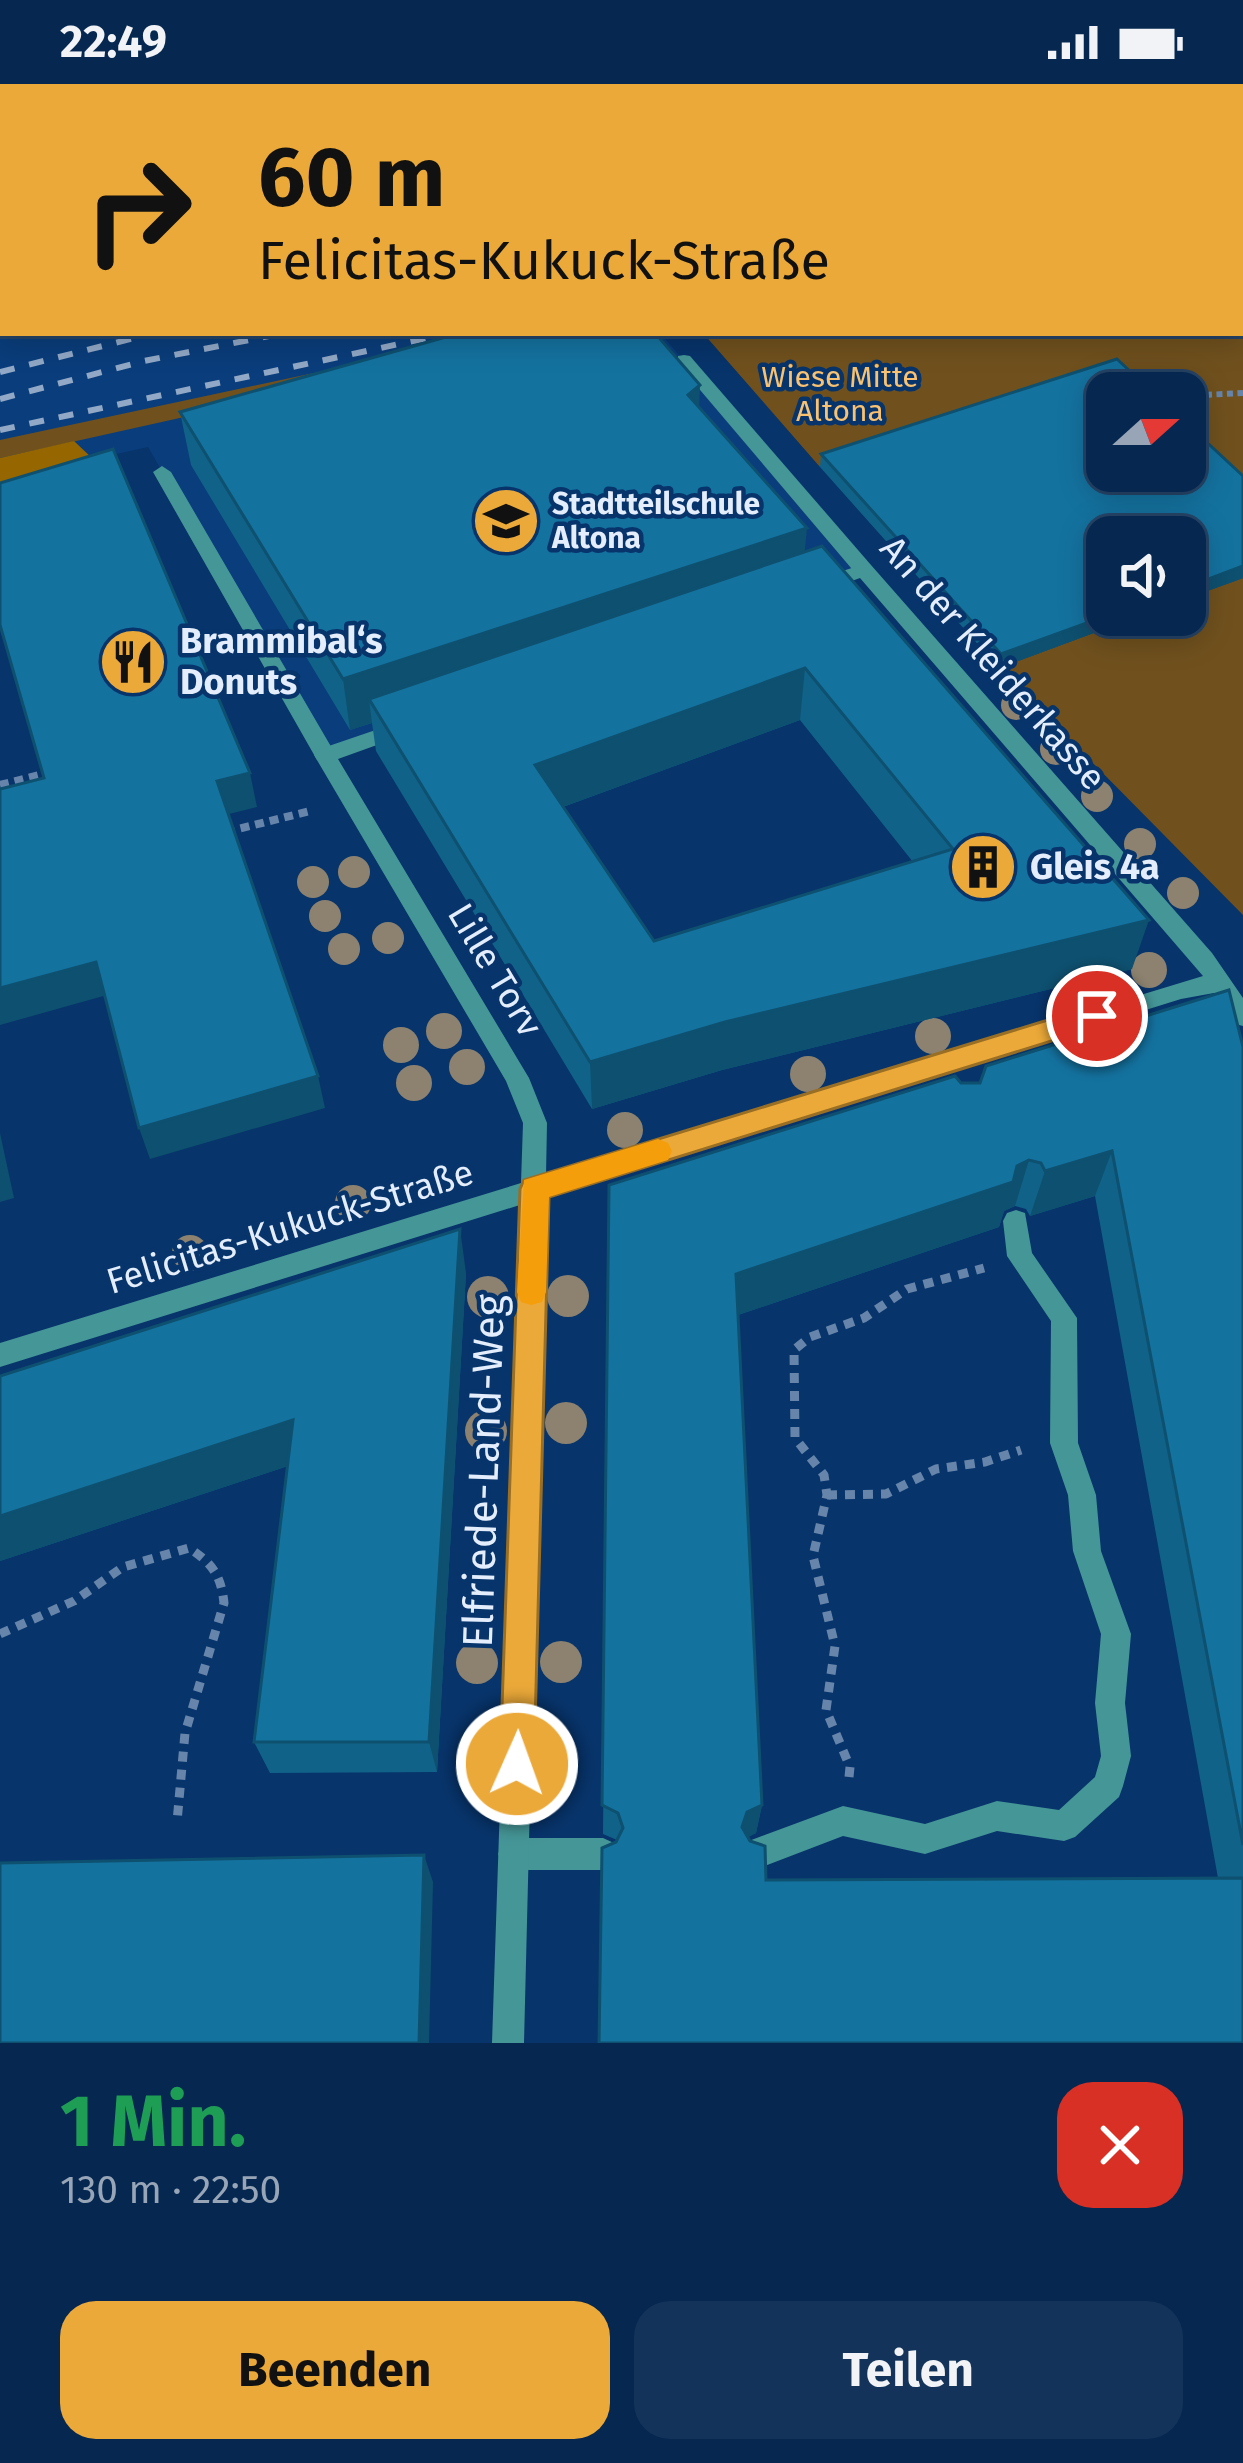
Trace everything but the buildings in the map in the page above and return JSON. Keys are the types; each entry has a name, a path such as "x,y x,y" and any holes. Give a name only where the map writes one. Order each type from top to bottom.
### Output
{"street":[{"name":"An der Kleiderkasse","path":"684,360 1221,982 1243,1017"},
{"name":"Lille Torv","path":"162,472 518,1078 535,1123 535,1189"},
{"path":"796,593 864,570"},
{"path":"326,755 438,717"},
{"name":"Felicitas-Kukuck-Straße","path":"0,1354 535,1189 934,1076 1180,990 1221,982"},
{"name":"Elfriede-Land-Weg","path":"508,2043 535,1189"},
{"path":"758,1853 843,1821 926,1839 997,1816 1064,1826 1108,1786 1116,1756 1110,1702 1116,1634 1087,1551 1082,1495 1064,1443 1064,1318 1020,1256 1016,1221"},
{"path":"514,1854 603,1854"}],"path":[{"path":"1206,395 1243,393"},
{"path":"0,785 59,770"},
{"path":"216,834 353,800"},
{"path":"843,1821 850,1768 826,1711 835,1646 813,1556 827,1495 824,1475 795,1438 794,1350 810,1336 864,1318 907,1289 1020,1256"},
{"path":"827,1495 886,1494 936,1469 985,1462 1044,1442 1064,1443"},
{"path":"0,1634 74,1601 123,1567 153,1556 189,1548 216,1566 224,1610 208,1672 188,1720 177,1822"}],"shaded area":[{"name":"Stadtteilschule Altona","path":"0,336 663,336 864,570 325,755 148,447 94,459 0,521"},
{"path":"74,441 93,459 0,487 0,458"}],"green space":[{"path":"487,336 549,336 0,458 0,440"},
{"name":"Wiese Mitte Altona","path":"706,336 1243,336 1243,494 1206,460 1206,372 1086,372 1086,382 820,467"},
{"path":"1243,578 1243,915 999,668 1086,636 1206,636 1206,591"}],"railway":[{"path":"0,372 142,336"},
{"path":"0,399 144,361 269,336"},
{"path":"0,430 436,336"}],"slow traffic":[{"path":"531,1292 535,1189 658,1151"}],"place":[{"name":"Stadtteilschule Altona","path":"506,521"},
{"name":"Brammibal‘s Donuts","path":"133,662"},
{"name":"Gleis 4a","path":"983,867"}],"route":[{"path":"517,1764 535,1189 1097,1016"}]}
